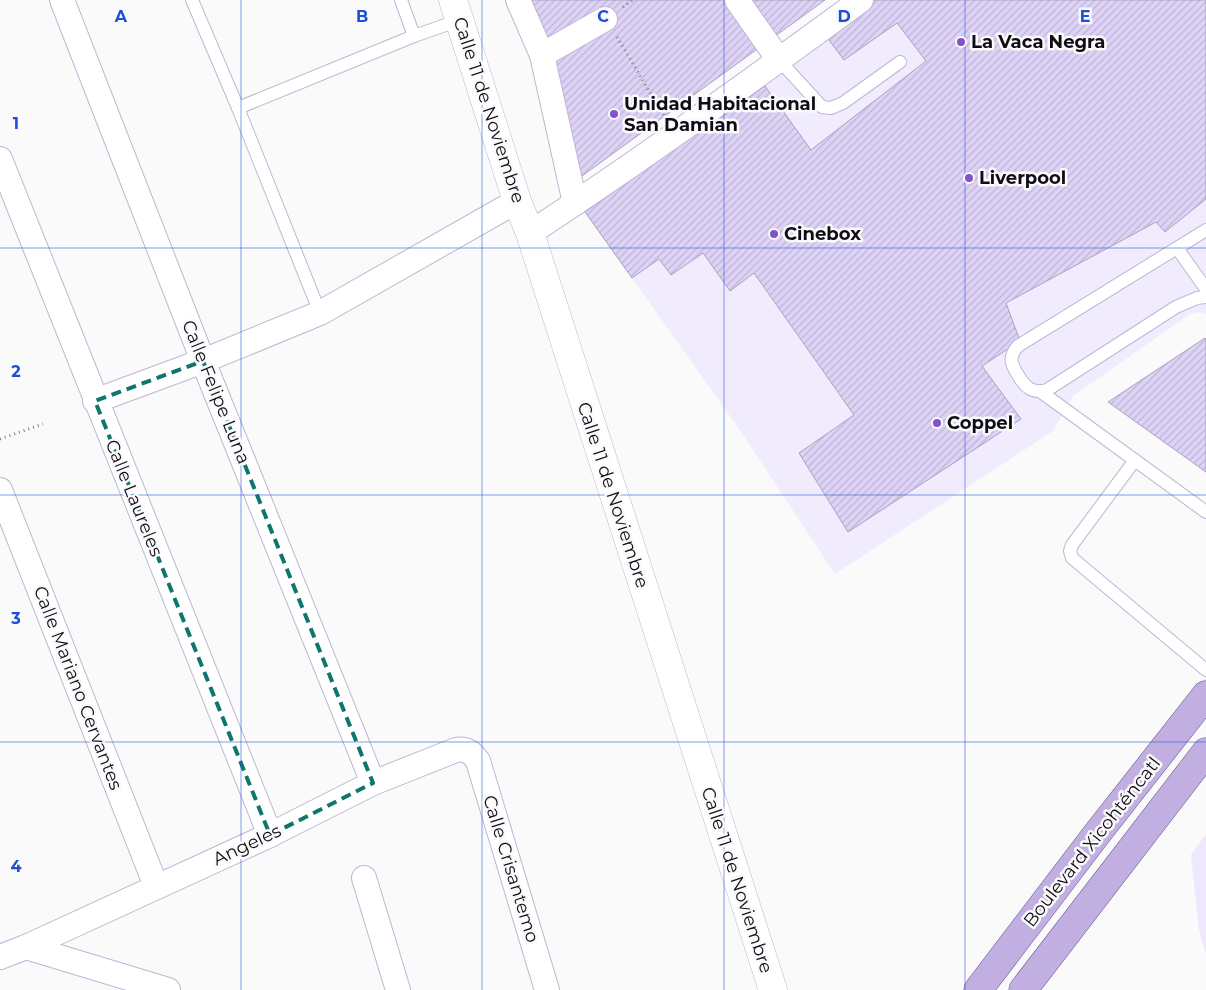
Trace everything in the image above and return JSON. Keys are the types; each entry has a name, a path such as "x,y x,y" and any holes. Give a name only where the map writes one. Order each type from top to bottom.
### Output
{"main road":[{"name":"Boulevard Xicohténcatl","path":"978,990 1206,695"},
{"name":"Boulevard Xicohténcatl","path":"1023,990 1206,752"},
{"path":"1096,835 1127,856"},
{"path":"997,966 1017,990"}],"street":[{"name":"Calle Felipe Luna","path":"62,0 203,361 373,783"},
{"path":"518,0 542,54 575,203"},
{"path":"737,0 779,60"},
{"path":"530,233 674,134 861,0"},
{"name":"Calle 11 de Noviembre","path":"456,10 517,202 530,233 773,990"},
{"path":"542,54 605,19"},
{"name":"Calle Laureles","path":"0,159 95,402 270,835"},
{"path":"95,402 203,361 320,313 517,202"},
{"name":"Calle Mariano Cervantes","path":"0,490 156,886"},
{"name":"Angeles","path":"0,957 26,947 270,835 373,783 456,750 463,749 470,752"},
{"name":"Calle Crisantemo","path":"470,752 478,761 547,990"},
{"path":"364,878 398,990"},
{"path":"26,947 168,990"}],"lane":[{"path":"192,0 238,108 320,313"},
{"path":"401,0 414,36"},
{"path":"238,108 414,36 456,10"},
{"path":"779,60 822,107 831,108 850,99 900,62"},
{"path":"1206,230 1018,346 1012,355 1011,364 1027,387 1041,392 1206,512"},
{"path":"1177,248 1206,289"},
{"path":"1041,392 1053,387 1176,307 1197,298 1206,297"},
{"path":"1135,460 1072,545 1070,551 1072,558 1206,670"}],"path":[{"path":"605,19 643,79 674,134"},
{"path":"0,439 43,424"}],"highlighted area":[{"path":"203,361 373,783 270,835 95,401"}],"shaded area":[{"path":"875,0 1206,0 1206,314 1198,312 1190,314 1073,396 1053,431 835,574 737,426 585,212 765,86 826,36"},
{"path":"1206,834 1206,954 1199,929 1191,855"}],"building":[{"name":"Unidad Habitacional San Damian","path":"530,0 825,0 575,181"},
{"path":"875,0 1206,0 1206,199 1165,232 1156,222 1006,303 1020,341 982,366 1021,419 848,532 799,453 854,415 754,273 730,291 703,253 671,275 659,259 632,278 585,212 765,86 811,150 926,61 897,23 844,60 826,36"},
{"path":"1206,339 1206,472 1108,402"}],"place":[{"name":"La Vaca Negra","path":"961,42"},
{"name":"Unidad Habitacional San Damian","path":"614,114"},
{"name":"Liverpool","path":"969,178"},
{"name":"Cinebox","path":"774,234"},
{"name":"Coppel","path":"937,423"}]}
